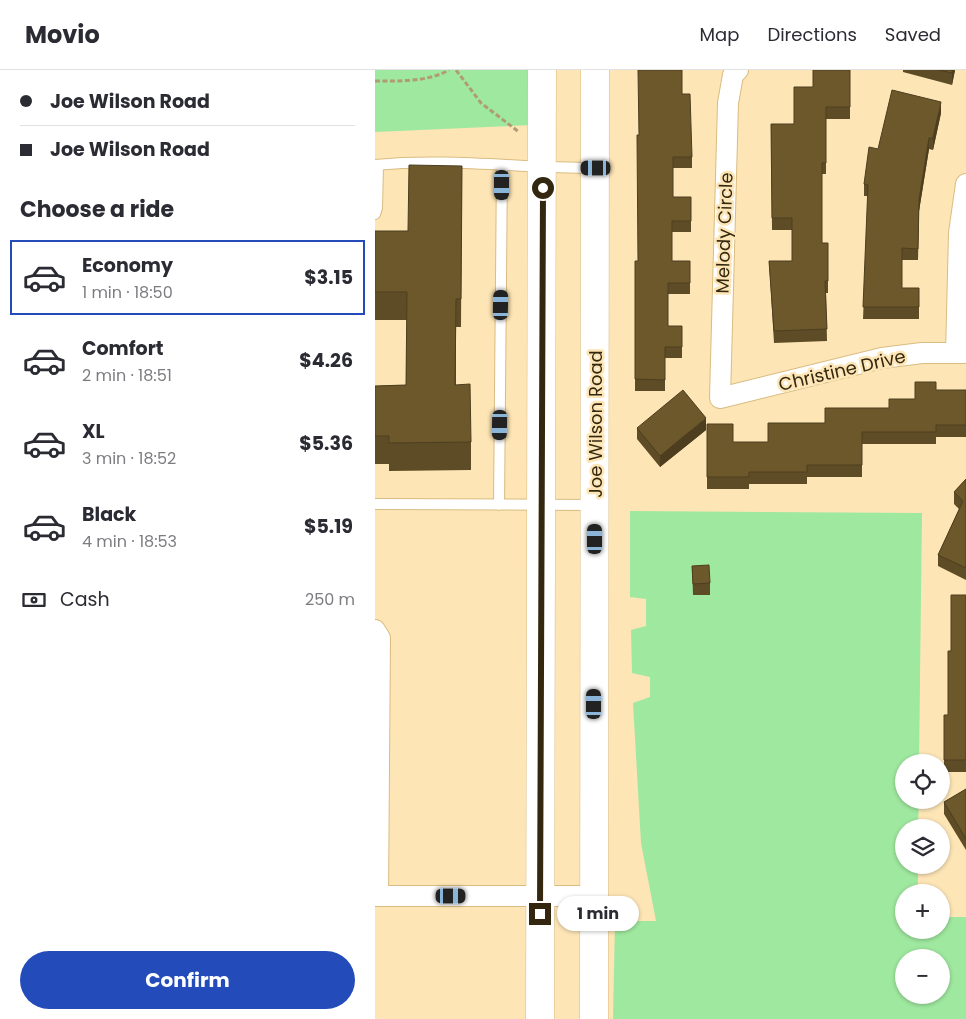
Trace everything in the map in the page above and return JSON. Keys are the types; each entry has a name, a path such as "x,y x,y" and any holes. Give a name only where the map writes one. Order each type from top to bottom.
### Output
{"main road":[{"path":"540,1019 542,70"},
{"name":"Joe Wilson Road","path":"594,1019 595,70"}],"street":[{"name":"Melody Circle","path":"719,398 727,103 733,75 738,70"},
{"path":"961,353 959,233 966,184"},
{"name":"Christine Drive","path":"719,398 882,358 922,353 961,353"},
{"path":"375,630 380,638 376,896 594,896"}],"lane":[{"path":"375,214 377,208 376,165 411,162 457,162 543,168 596,168"},
{"path":"499,505 502,165"},
{"path":"375,504 595,505"}],"path":[{"path":"375,81 421,78 442,74 449,70"},
{"path":"456,70 481,103 522,134"}],"green space":[{"path":"375,70 532,70 532,125 375,132"},
{"path":"630,511 922,513 919,754 895,754 895,809 919,809 918,819 895,819 895,874 918,874 918,884 895,884 895,939 950,939 950,917 966,917 966,1019 613,1019 615,921 656,921 641,843 633,703 650,697 650,677 632,673 631,630 646,626 646,599 630,597"}],"building":[{"path":"638,70 682,70 682,94 690,94 692,157 673,157 673,197 691,197 691,221 672,221 672,261 690,261 690,283 668,283 668,326 682,326 682,347 665,347 665,380 635,379 635,261 638,261"},
{"path":"813,70 850,70 850,107 826,107 826,163 822,163 822,243 828,243 828,281 825,281 827,329 774,331 769,261 792,261 792,218 772,218 771,124 794,124 794,87 813,87"},
{"path":"939,70 952,70 952,73"},
{"path":"892,90 941,102 933,138 929,138 919,200 918,249 902,248 902,288 919,288 919,307 863,307 868,185 864,184 869,147 878,149"},
{"path":"409,165 462,166 461,299 456,299 455,385 470,384 471,442 389,443 389,436 375,436 375,386 406,385 407,292 375,292 375,231 408,231"},
{"path":"915,382 936,382 936,390 966,390 966,425 936,425 936,432 862,432 862,465 807,465 807,472 749,472 749,477 707,477 707,424 733,424 733,442 768,442 768,423 825,423 825,408 889,408 889,399 915,399"},
{"path":"683,390 706,418 660,456 637,428"},
{"path":"966,479 966,568 938,555 963,501 954,492"},
{"path":"709,565 710,583 693,584 692,566"},
{"path":"951,595 966,595 966,760 950,760 950,754 944,754 944,715 948,715 948,651 951,651"},
{"path":"966,789 966,839 948,809 950,809 950,798"}],"route":[{"path":"540,914 543,188"}]}
